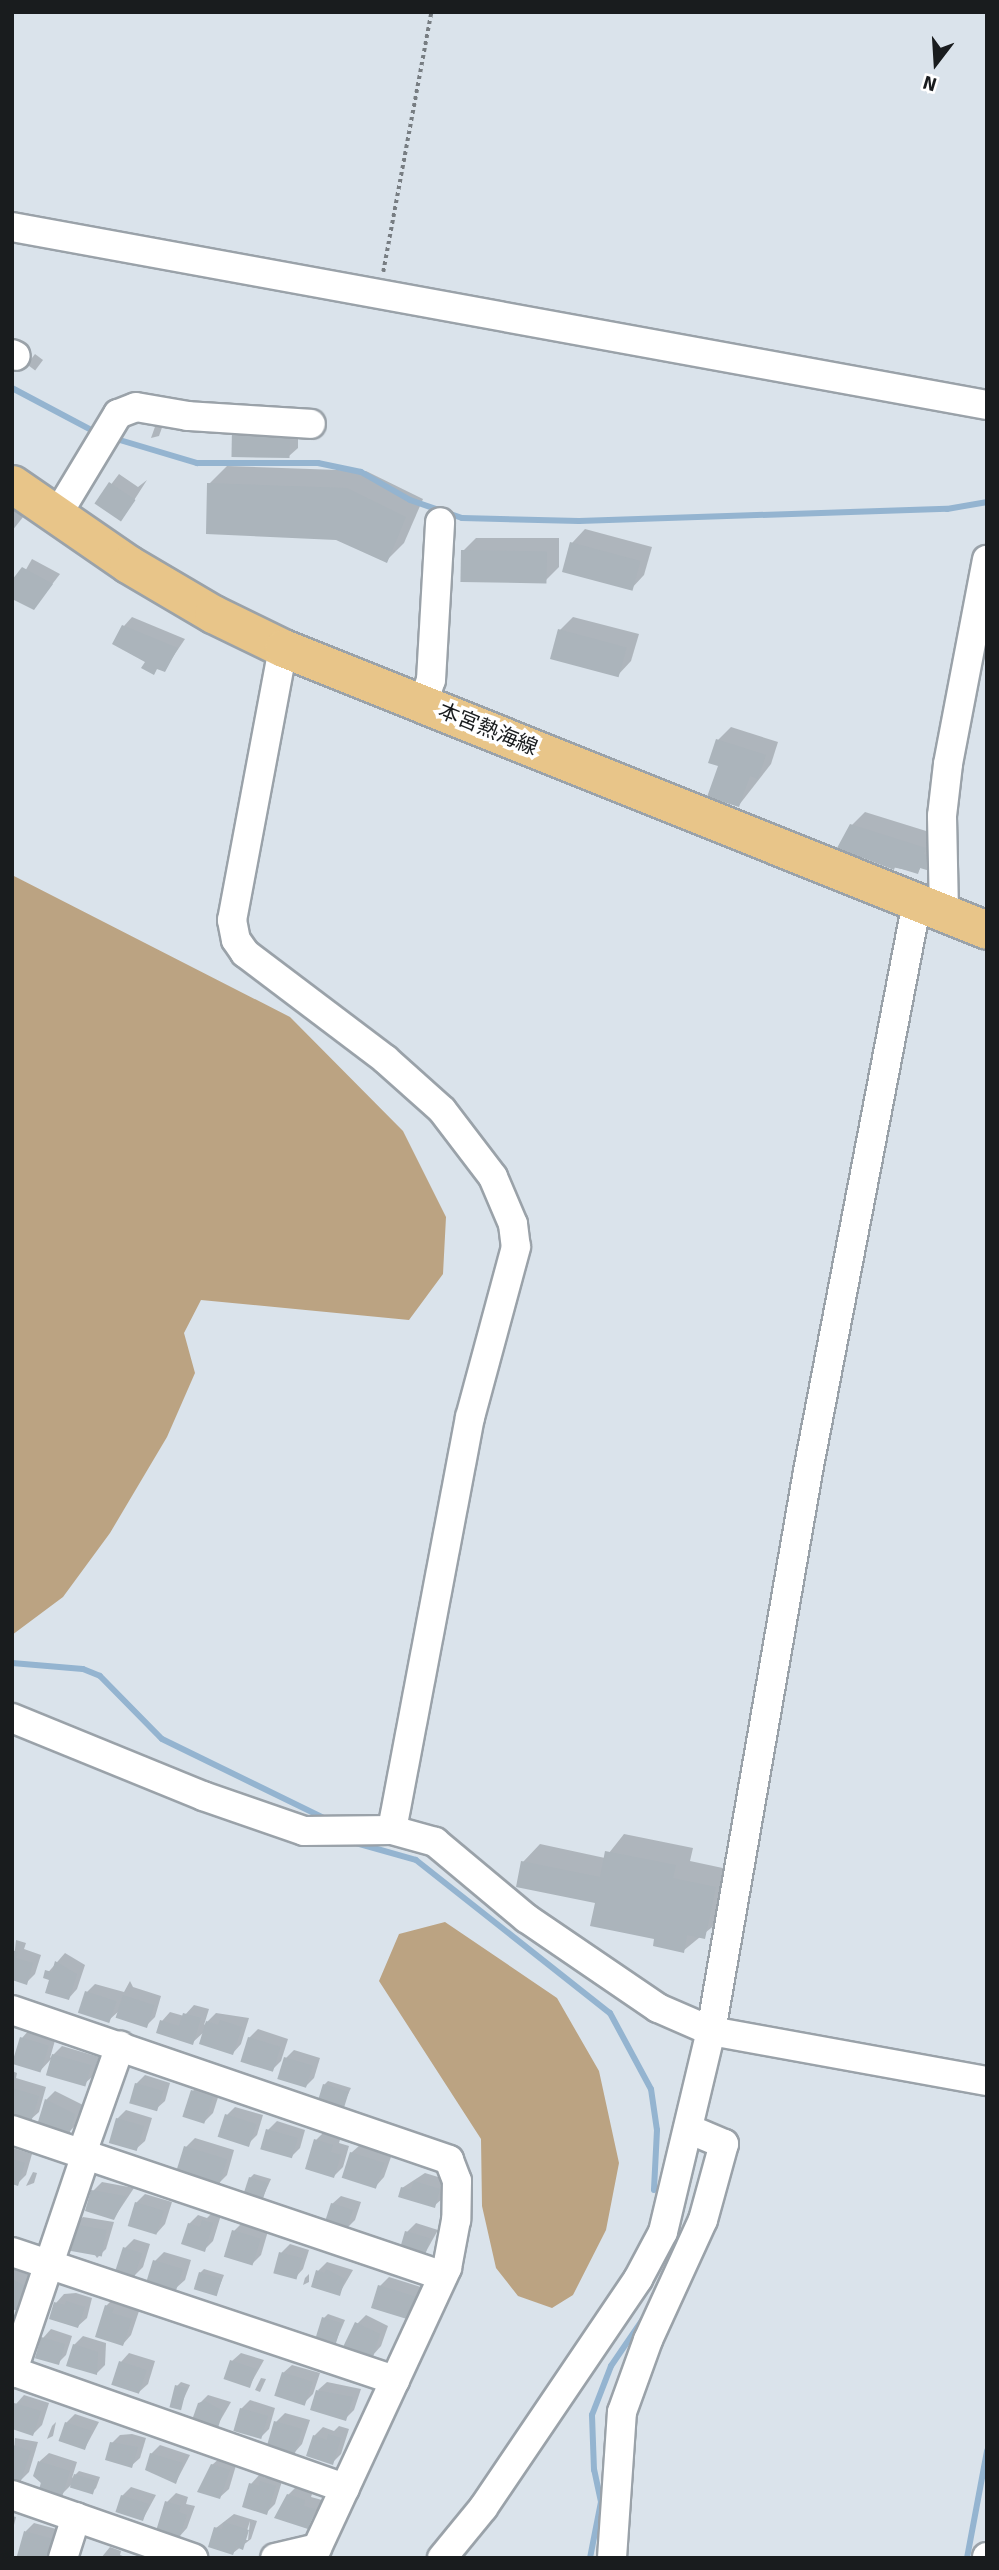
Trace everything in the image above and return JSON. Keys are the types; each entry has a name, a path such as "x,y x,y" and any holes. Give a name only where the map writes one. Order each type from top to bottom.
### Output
{"main road":[{"name":"本宮熱海線","path":"12,484 213,614 283,648 987,930"}],"street":[{"path":"12,227 987,405"},
{"path":"57,515 118,414 136,407 188,416 311,424"},
{"path":"424,703 431,680 440,522"},
{"path":"442,2558 483,2508 638,2279 663,2232 712,2031 808,1471 931,907 948,764 987,560"},
{"path":"283,648 233,920 236,940 245,953 385,1059 442,1110 493,1177 514,1236 510,1279 470,1418 392,1830"},
{"path":"12,1718 203,1796 304,1831 392,1830 435,1842 526,1918 684,2023 712,2031 987,2081"},
{"path":"12,2010 449,2160 457,2180 456,2220 443,2276 317,2548 275,2558"},
{"path":"120,2046 12,2372 345,2488"},
{"path":"612,2558 622,2412 648,2340 703,2220 724,2144 688,2129"},
{"path":"12,2130 443,2276"},
{"path":"12,2252 395,2380"},
{"path":"12,2495 193,2558"},
{"path":"63,2558 76,2517"}],"path":[{"path":"379,293 431,12"}],"shaded area":[{"path":"12,875 290,1017 403,1131 446,1217 443,1274 409,1320 201,1300 184,1333 195,1373 167,1437 110,1533 63,1597 12,1635"},
{"path":"445,1922 557,1998 599,2071 619,2163 606,2230 573,2295 552,2308 518,2296 496,2268 482,2206 481,2139 379,1981 399,1934"}],"building":[{"path":"232,428 290,429 289,458 231,457"},
{"path":"109,482 136,500 121,521 94,504"},
{"path":"207,483 347,488 406,517 387,563 336,540 206,534"},
{"path":"570,542 641,561 632,591 562,572"},
{"path":"461,550 547,552 546,583 460,582"},
{"path":"22,567 53,584 34,610 12,599 12,580"},
{"path":"122,625 178,648 165,672 157,669 154,675 141,668 145,662 112,644"},
{"path":"558,629 627,647 619,677 550,659"},
{"path":"716,739 766,755 758,779 750,776 739,807 707,797 718,766 708,763"},
{"path":"850,824 926,848 924,854 934,857 930,871 920,868 918,874 895,867 894,870 837,848"},
{"path":"605,1851 676,1865 673,1878 716,1887 705,1939 687,1935 684,1953 653,1946 654,1939 590,1926 595,1903 516,1887 521,1861 600,1877"},
{"path":"12,1950 18,1952 16,1958 33,1963 27,1985 12,1980"},
{"path":"55,1961 77,1974 69,2000 45,1993 49,1980 43,1978 45,1970 52,1972"},
{"path":"85,1991 116,2001 109,2023 78,2013"},
{"path":"123,1995 154,2005 147,2028 116,2018"},
{"path":"183,2013 201,2018 193,2045 156,2033 160,2020 179,2026"},
{"path":"220,2020 242,2027 233,2055 199,2044 206,2021 218,2025"},
{"path":"20,2037 49,2046 41,2073 12,2064"},
{"path":"248,2037 281,2047 273,2072 240,2062"},
{"path":"52,2054 91,2065 85,2086 46,2075"},
{"path":"284,2057 313,2066 306,2088 277,2079"},
{"path":"135,2083 163,2091 157,2111 129,2103"},
{"path":"323,2084 349,2092 344,2107 318,2099"},
{"path":"12,2088 39,2096 31,2122 12,2117"},
{"path":"191,2090 213,2097 204,2124 182,2117"},
{"path":"45,2099 75,2114 69,2135 37,2125"},
{"path":"225,2114 256,2124 249,2147 218,2137"},
{"path":"116,2118 144,2126 137,2151 109,2143"},
{"path":"266,2129 298,2138 292,2158 260,2149"},
{"path":"314,2139 333,2145 331,2152 341,2155 334,2178 305,2169"},
{"path":"184,2146 227,2159 219,2186 176,2173"},
{"path":"350,2152 384,2163 376,2189 342,2178"},
{"path":"12,2159 25,2163 18,2186 12,2184"},
{"path":"249,2177 268,2183 262,2201 243,2195"},
{"path":"414,2181 440,2189 435,2208 398,2197 401,2187 411,2190"},
{"path":"91,2190 126,2196 114,2220 85,2211"},
{"path":"135,2202 164,2211 156,2235 128,2226"},
{"path":"331,2203 353,2210 346,2231 324,2224"},
{"path":"202,2220 213,2223 205,2252 181,2244 188,2223 200,2227"},
{"path":"73,2224 106,2230 102,2256 68,2251"},
{"path":"232,2230 261,2239 253,2266 224,2257"},
{"path":"405,2231 430,2238 425,2256 400,2249"},
{"path":"123,2247 142,2253 134,2278 115,2272"},
{"path":"279,2252 302,2258 296,2279 273,2273"},
{"path":"153,2260 183,2269 176,2290 147,2281"},
{"path":"326,2269 345,2279 340,2296 311,2287 316,2270 325,2273"},
{"path":"199,2272 222,2279 217,2296 194,2289"},
{"path":"12,2279 31,2289 23,2313 12,2309"},
{"path":"378,2285 417,2297 410,2320 371,2308"},
{"path":"66,2301 85,2307 78,2328 49,2319 54,2302 65,2305"},
{"path":"105,2305 114,2308 112,2313 132,2319 123,2346 95,2337"},
{"path":"322,2317 342,2323 336,2343 316,2337"},
{"path":"355,2322 380,2334 373,2357 343,2347"},
{"path":"41,2337 65,2344 59,2365 35,2358"},
{"path":"73,2344 98,2352 97,2375 66,2366"},
{"path":"230,2360 256,2369 250,2388 223,2379"},
{"path":"119,2361 147,2370 139,2394 111,2385"},
{"path":"282,2372 312,2382 305,2406 274,2396"},
{"path":"175,2385 187,2388 181,2410 169,2407"},
{"path":"316,2390 353,2397 346,2421 310,2410"},
{"path":"205,2401 223,2411 218,2428 192,2420 198,2403"},
{"path":"14,2403 41,2411 33,2436 12,2429"},
{"path":"240,2408 268,2416 261,2439 233,2431"},
{"path":"274,2421 302,2429 294,2455 267,2447"},
{"path":"65,2422 91,2431 85,2450 58,2441"},
{"path":"328,2434 341,2438 333,2465 306,2456 313,2435 327,2440"},
{"path":"110,2442 138,2447 132,2468 105,2460"},
{"path":"13,2445 31,2451 20,2483 12,2480"},
{"path":"150,2453 183,2463 176,2484 145,2470"},
{"path":"38,2461 70,2471 62,2497 39,2489 41,2483 33,2476"},
{"path":"211,2464 230,2470 220,2499 197,2492"},
{"path":"74,2474 97,2481 93,2494 70,2487"},
{"path":"260,2481 276,2486 267,2515 242,2507 249,2483 259,2486"},
{"path":"287,2494 305,2500 304,2506 315,2509 308,2529 274,2518"},
{"path":"121,2495 149,2504 143,2521 115,2512"},
{"path":"165,2501 181,2506 179,2512 187,2515 179,2539 156,2531"},
{"path":"224,2522 249,2530 243,2550 236,2547 233,2555 208,2547 214,2527 222,2529"},
{"path":"24,2531 53,2539 47,2558 17,2556"}],"waterway":[{"path":"12,388 99,434"},
{"path":"113,438 197,463 318,463 361,472 410,500 462,518 579,521 947,509 987,502"},
{"path":"12,1663 83,1669 100,1676 162,1739 328,1820"},
{"path":"356,1843 416,1860 610,2013 651,2089 657,2130 654,2190"},
{"path":"590,2558 601,2502 594,2470 592,2415 611,2366 643,2319"},
{"path":"967,2558 987,2451"}]}
